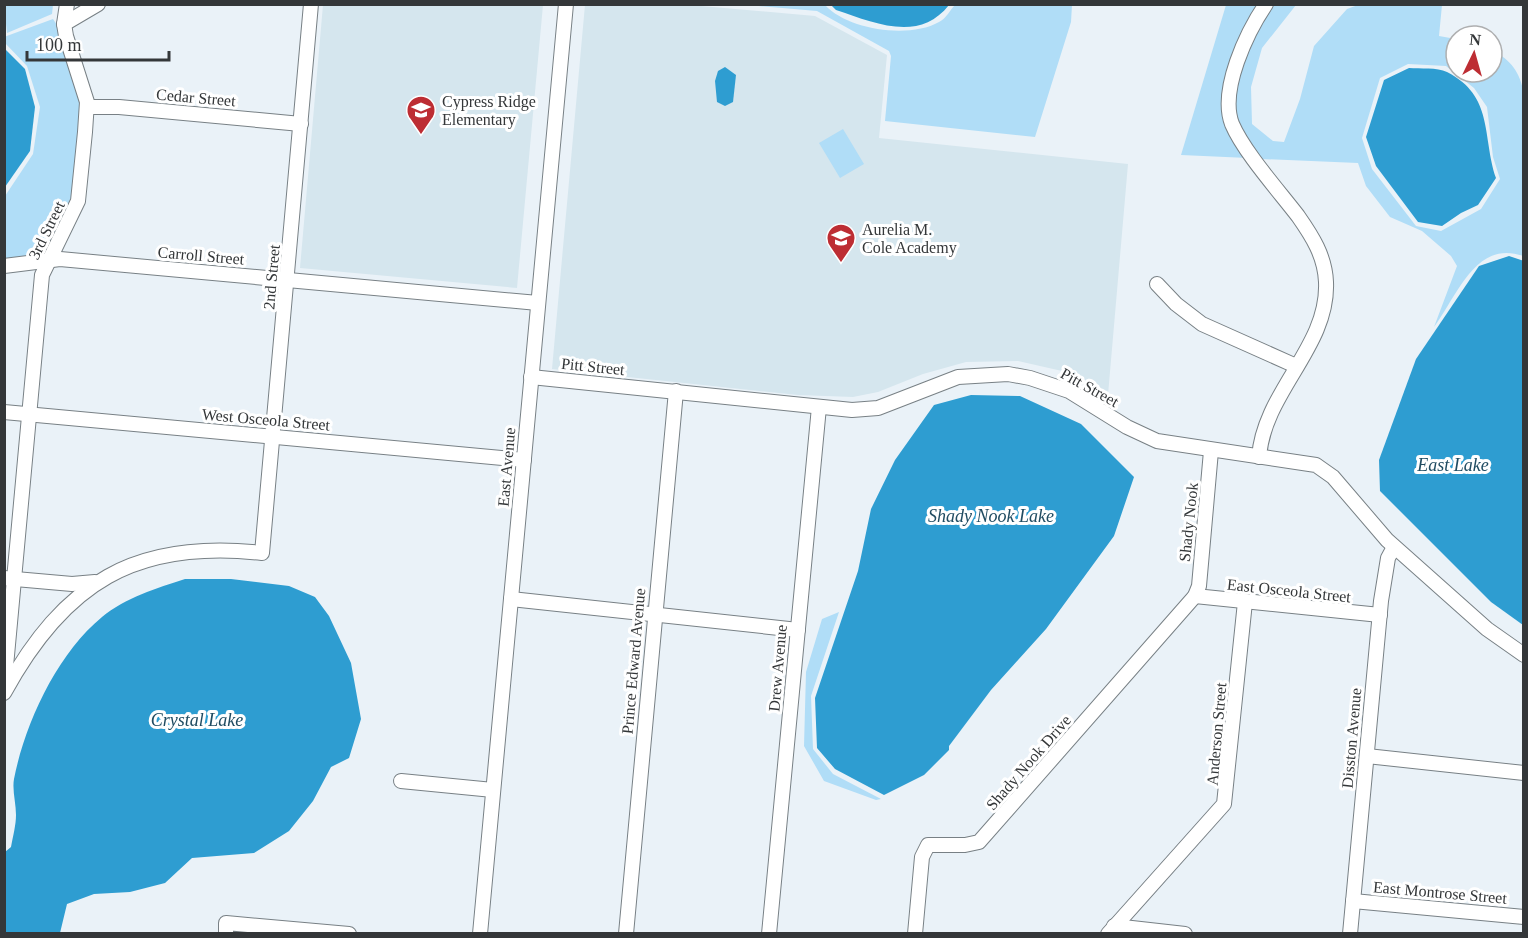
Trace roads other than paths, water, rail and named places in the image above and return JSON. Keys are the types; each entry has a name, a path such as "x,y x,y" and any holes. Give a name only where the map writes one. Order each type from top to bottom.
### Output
{"street":[{"name":"3rd Street","path":"4,688 9,579 30,414 42,275 78,201 87,107 64,24 67,4"},
{"path":"64,24 98,4"},
{"name":"2nd Street","path":"95,582 132,564 166,555 214,550 262,553 311,4"},
{"name":"East Avenue","path":"480,933 566,4"},
{"path":"1259,457 1265,423 1320,322 1326,293 1325,270 1315,241 1238,136 1229,113 1234,74 1249,31 1266,4"},
{"name":"Cedar Street","path":"87,107 119,107 301,124"},
{"name":"Carroll Street","path":"4,266 60,259 538,303"},
{"path":"1157,284 1176,304 1202,324 1296,366"},
{"name":"Pitt Street","path":"531,377 819,407 869,410 958,377 988,373 1030,378 1070,391 1146,438 1211,450 1302,461 1326,470 1394,547 1487,629 1524,655"},
{"name":"Prince Edward Avenue","path":"626,933 676,391"},
{"name":"Drew Avenue","path":"769,933 819,407"},
{"name":"West Osceola Street","path":"4,412 524,460"},
{"name":"Shady Nook","path":"1195,596 1199,586 1211,450"},
{"name":"Disston Avenue","path":"1350,933 1380,615 1386,568 1394,547"},
{"path":"9,579 72,584 95,582"},
{"path":"4,693 33,646 95,582"},
{"name":"East Osceola Street","path":"1195,596 1380,615"},
{"name":"Shady Nook Drive","path":"915,933 922,857 928,845 965,845 979,842 1195,596"},
{"path":"511,599 798,630"},
{"name":"Anderson Street","path":"1111,930 1224,804 1245,602"},
{"path":"1367,756 1524,773"},
{"path":"402,781 493,790"},
{"name":"East Montrose Street","path":"1353,901 1524,917"},
{"path":"226,932 226,923 349,933"},
{"path":"1111,930 1185,933"}],"water":[{"path":"831,5 949,5 937,17 924,24 896,27 836,10"},
{"path":"5,49 25,69 35,107 30,151 5,187"},
{"path":"725,67 736,75 733,102 725,106 717,102 715,81 718,71"},
{"path":"1409,68 1443,70 1444,84 1464,84 1473,93 1479,105 1484,118 1496,178 1478,205 1442,226 1418,222 1376,166 1366,137 1384,80"},
{"name":"East Lake","path":"1509,256 1524,261 1523,625 1491,602 1380,491 1379,460 1416,359 1479,266"},
{"name":"Shady Nook Lake","path":"971,395 1020,396 1081,424 1134,477 1114,536 1046,629 991,690 949,746 949,750 924,775 884,795 835,769 817,748 815,698 858,571 871,509 895,460 934,405"},
{"name":"Crystal Lake","path":"185,579 231,579 289,586 315,597 329,616 351,663 361,719 349,758 331,767 313,801 289,831 254,853 192,858 165,883 130,892 94,894 67,904 60,933 5,933 5,852 11,847 15,823 14,779 26,735 45,691 71,650 102,617 131,599"}],"place":[{"name":"Cypress Ridge Elementary","path":"421,136"},
{"name":"Aurelia M. Cole Academy","path":"841,264"}]}
